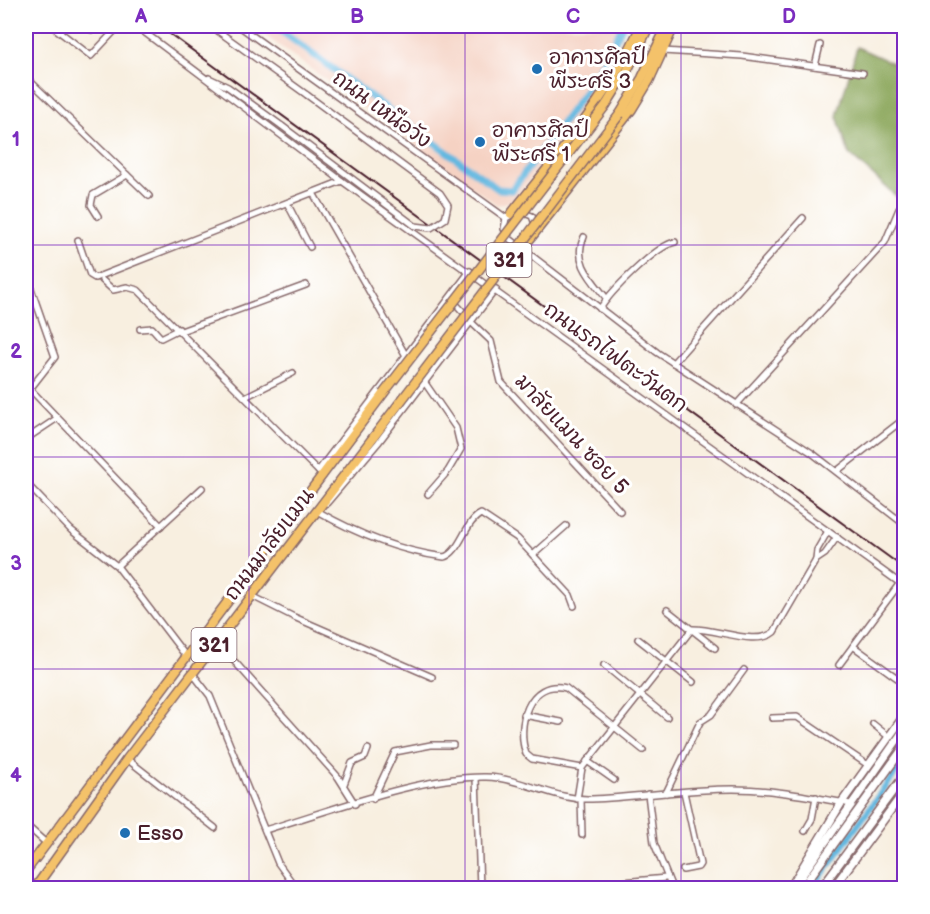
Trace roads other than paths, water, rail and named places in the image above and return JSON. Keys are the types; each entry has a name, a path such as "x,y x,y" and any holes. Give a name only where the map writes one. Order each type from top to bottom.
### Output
{"highway":[{"path":"508,216 599,100 624,61 641,26"},
{"name":"ถนนมาลัยแมน","path":"26,871 320,473 606,105 627,71 649,26"},
{"name":"ถนนมาลัยแมน","path":"35,888 127,759 620,114 642,78 667,26"},
{"path":"522,249 609,142 641,95 674,26"}],"street":[{"path":"52,26 91,56 119,26"},
{"path":"80,26 92,30 97,26"},
{"name":"ถนนรถไฟตะวันตก","path":"136,26 342,181 496,289 902,584"},
{"path":"204,76 228,87 415,226 431,228 445,219 447,205 440,193 211,26"},
{"name":"ถนน เหนือวัง","path":"239,26 508,216"},
{"path":"815,66 820,45"},
{"path":"663,51 728,55 863,73"},
{"path":"26,77 149,196"},
{"path":"98,216 91,205 93,195 127,175"},
{"path":"78,240 90,275 95,278 342,181"},
{"path":"313,193 405,354"},
{"path":"287,203 310,247"},
{"path":"736,405 885,242 900,209 904,207"},
{"name":"321","path":"522,249 510,239 504,229 508,216 519,211 528,214 534,220 536,231"},
{"path":"673,363 803,218"},
{"path":"584,237 579,249 580,259 607,298"},
{"path":"600,309 607,298 666,245 675,242"},
{"path":"522,249 673,363 837,471 904,524"},
{"path":"102,280 112,290 127,287 138,290 320,473 405,354 470,271"},
{"path":"26,274 55,357 30,389 56,419 161,526"},
{"path":"140,329 152,328 161,338 306,285"},
{"path":"496,289 346,482 328,502 318,509 351,529 393,544 444,557 451,554 475,518 481,514 513,535 570,595 574,606"},
{"name":"มาลัยแมน ซอย 5","path":"451,295 455,306 474,320 491,341 501,381 620,511"},
{"path":"245,397 293,373"},
{"path":"425,383 456,428 461,449 448,471 428,494"},
{"path":"26,439 56,419"},
{"path":"837,471 904,419"},
{"path":"26,483 71,530 117,566 185,656"},
{"path":"117,566 202,488"},
{"path":"533,555 566,526"},
{"path":"582,835 579,799 582,768 665,661 692,629 711,629 752,638 768,636 774,632 816,560 817,550 828,531"},
{"path":"816,560 825,554 837,537"},
{"path":"839,665 902,584"},
{"path":"252,596 294,617 432,677"},
{"path":"667,610 715,648"},
{"path":"638,639 693,682"},
{"path":"217,642 344,784 355,804"},
{"path":"853,646 904,683"},
{"path":"604,665 667,717"},
{"path":"666,793 700,723 711,715 744,670"},
{"path":"193,674 203,683 216,707 279,863 296,888"},
{"path":"582,768 532,759 523,747 524,715 534,697 557,686 566,687 643,750"},
{"path":"524,715 561,722"},
{"path":"793,887 842,802 904,716"},
{"path":"772,718 797,717 868,765"},
{"path":"873,724 889,737"},
{"path":"793,887 904,730"},
{"path":"373,799 395,752 431,745 453,745"},
{"path":"793,887 802,888 904,747"},
{"path":"344,784 352,763 365,757 368,749"},
{"path":"127,759 215,828"},
{"path":"587,762 614,780"},
{"path":"821,888 904,776"},
{"path":"265,830 441,782 476,778 506,780 579,799 750,790 816,797 851,804"},
{"path":"476,778 480,888"},
{"path":"683,870 698,867 700,864 684,792"},
{"path":"833,888 904,792"},
{"path":"648,794 654,843 666,878 672,888"},
{"path":"805,831 812,819 816,797"},
{"path":"868,841 904,799"},
{"path":"26,825 46,843"},
{"path":"579,886 666,878"}],"waterway":[{"path":"274,26 498,189 512,190 586,90 622,26"},
{"path":"812,888 904,761"}],"railway":[{"path":"159,26 904,568"}],"place":[{"name":"อาคารศิลป์ พีระศรี 3","path":"537,69"},
{"name":"อาคารศิลป์ พีระศรี 1","path":"480,142"},
{"name":"Esso","path":"125,833"}]}
